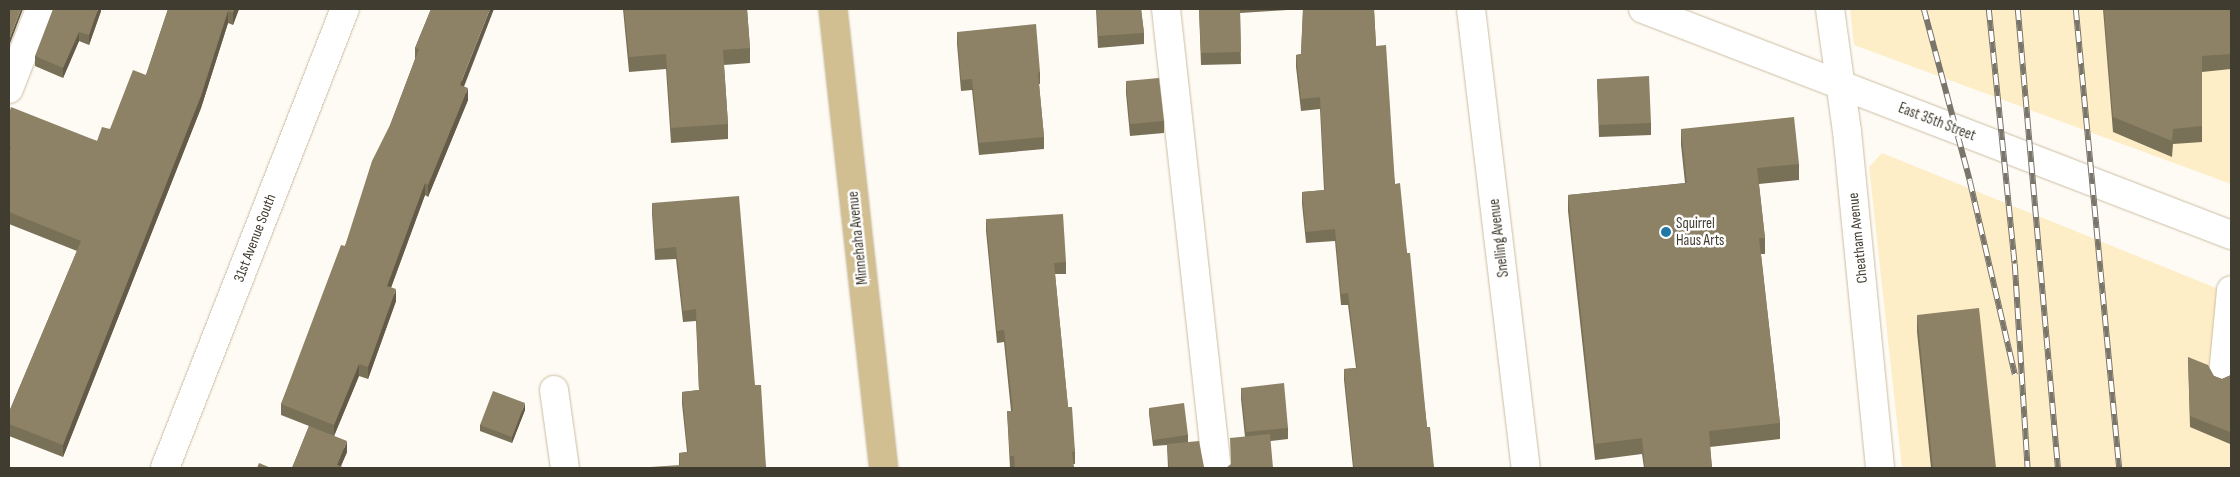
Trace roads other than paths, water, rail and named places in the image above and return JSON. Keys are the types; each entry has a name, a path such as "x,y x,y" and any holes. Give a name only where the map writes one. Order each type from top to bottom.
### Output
{"main road":[{"name":"Minnehaha Avenue","path":"833,9 884,468"}],"street":[{"path":"9,89 40,9"},
{"name":"31st Avenue South","path":"165,468 346,9"},
{"path":"1166,9 1217,468"},
{"name":"Snelling Avenue","path":"1471,9 1526,468"},
{"name":"East 35th Street","path":"1643,9 2231,236"},
{"name":"Cheatham Avenue","path":"1830,9 1838,84 1847,131 1880,468"},
{"path":"2223,375 2231,290"},
{"path":"554,390 565,468"}],"railway":[{"path":"1924,9 1970,181 2015,375"},
{"path":"1989,9 2015,264 2028,468"},
{"path":"2018,9 2058,468"},
{"path":"2076,9 2119,468"}],"place":[{"name":"Squirrel Haus Arts","path":"1666,232"}]}
